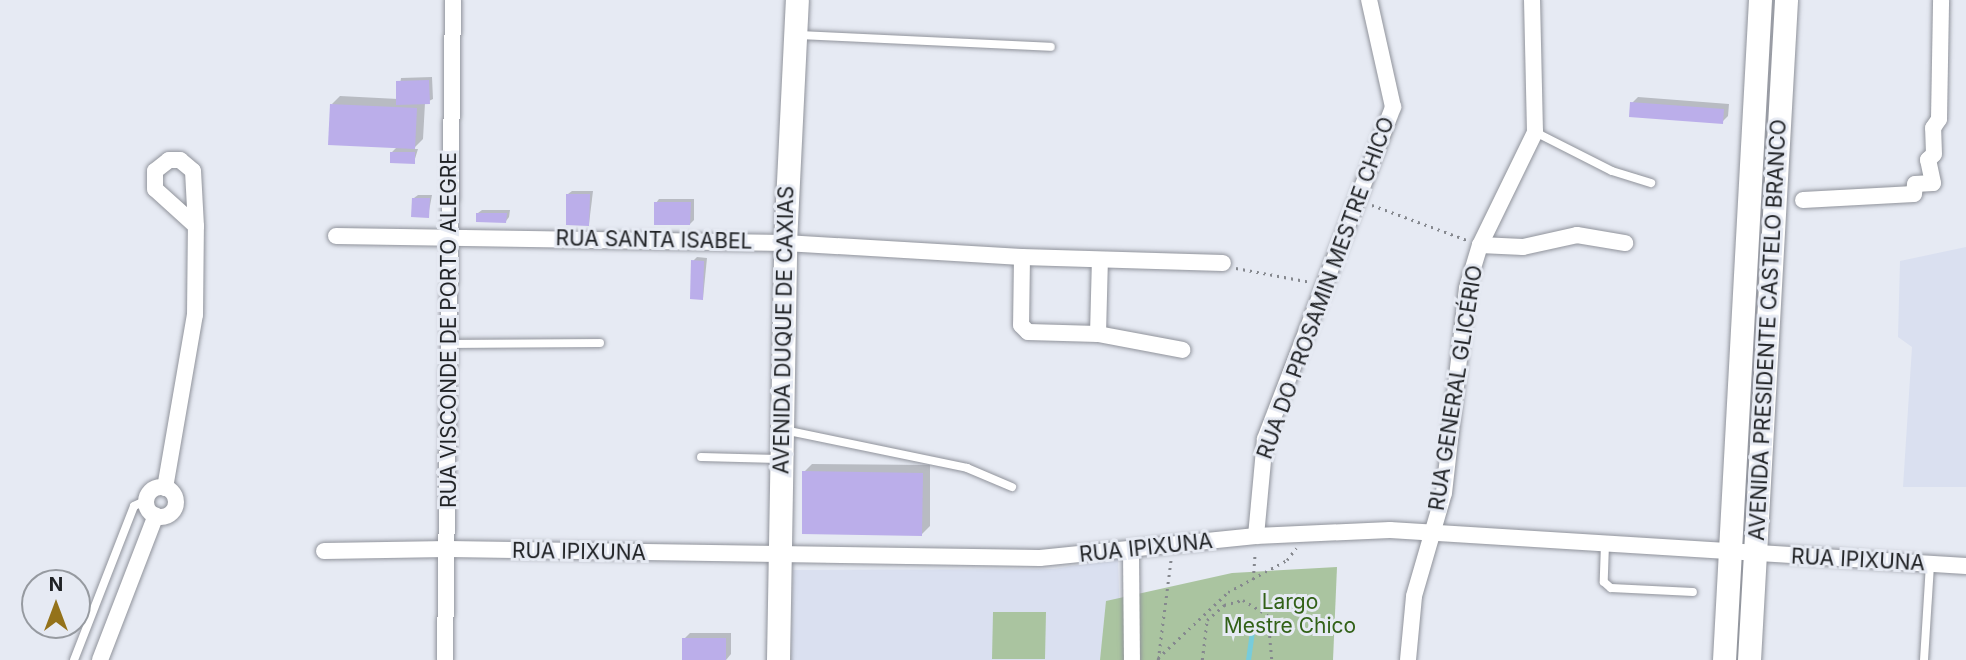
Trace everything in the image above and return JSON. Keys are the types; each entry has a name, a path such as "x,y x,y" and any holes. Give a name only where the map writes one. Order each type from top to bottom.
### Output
{"main road":[{"name":"AVENIDA DUQUE DE CAXIAS","path":"778,660 785,243 797,0"},
{"name":"AVENIDA PRESIDENTE CASTELO BRANCO","path":"1724,660 1760,0"},
{"name":"AVENIDA PRESIDENTE CASTELO BRANCO","path":"1749,660 1786,0"},
{"path":"1748,211 1775,214"}],"street":[{"name":"RUA VISCONDE DE PORTO ALEGRE","path":"445,660 453,0"},
{"name":"RUA DO PROSAMIN MESTRE CHICO","path":"1256,536 1265,439 1331,274 1393,107 1370,0"},
{"name":"RUA GENERAL GLICÉRIO","path":"1408,660 1414,596 1444,493 1467,288 1480,245 1535,132 1532,0"},
{"path":"1804,200 1914,194 1915,184 1933,183 1928,160 1934,154 1933,128 1939,119 1941,0"},
{"path":"165,488 195,315 196,226"},
{"path":"1480,245 1523,247 1577,235 1625,243"},
{"name":"RUA SANTA ISABEL","path":"337,236 785,243 1022,257 1223,263"},
{"path":"1022,257 1023,329 1098,334 1183,350"},
{"path":"1098,334 1100,260"},
{"path":"100,660 156,516 147,499 156,488 165,488 173,493 176,506 166,516 156,516"},
{"name":"RUA IPIXUNA","path":"324,551 448,548 780,557 1015,559 1301,533 1433,532 1966,566"},
{"path":"1131,550 1132,660"}],"lane":[{"path":"795,35 1051,47"},
{"path":"1535,132 1612,171 1651,183"},
{"path":"448,344 600,343"},
{"path":"781,429 967,468 1012,487"},
{"path":"701,457 781,459"},
{"path":"74,660 134,506 147,499"},
{"path":"1605,544 1604,582 1611,588 1693,592"},
{"path":"1924,660 1930,564"}],"path":[{"path":"1359,201 1480,245"},
{"path":"1223,263 1252,275 1317,283 1322,271 1331,274"},
{"path":"1158,659 1228,592 1287,560 1296,551 1301,533"},
{"path":"1252,580 1256,536"},
{"path":"1158,659 1172,545"},
{"path":"1202,660 1207,620 1224,605 1243,600 1268,615 1272,660"}],"shaded area":[{"path":"1966,247 1966,487 1903,487 1912,347 1898,337 1900,261"},
{"path":"1118,558 1121,660 791,660 793,570 1054,569"}],"green space":[{"name":"Largo Mestre Chico","path":"1337,567 1333,660 1100,660 1106,601 1232,573"},
{"path":"993,612 1046,612 1045,659 992,659"}],"building":[{"path":"429,80 430,104 396,105 396,81"},
{"path":"1630,102 1724,109 1723,124 1629,117"},
{"path":"330,104 417,108 415,149 328,145"},
{"path":"390,152 415,152 415,164 390,163"},
{"path":"566,194 590,194 589,226 566,225"},
{"path":"412,198 430,198 429,218 411,217"},
{"path":"654,202 691,202 690,225 654,225"},
{"path":"476,213 507,213 506,223 476,222"},
{"path":"691,260 704,261 703,300 690,299"},
{"path":"802,471 923,473 922,536 802,534"},
{"path":"682,638 726,638 726,660 682,660"}],"waterway":[{"path":"1248,660 1253,625"}]}
